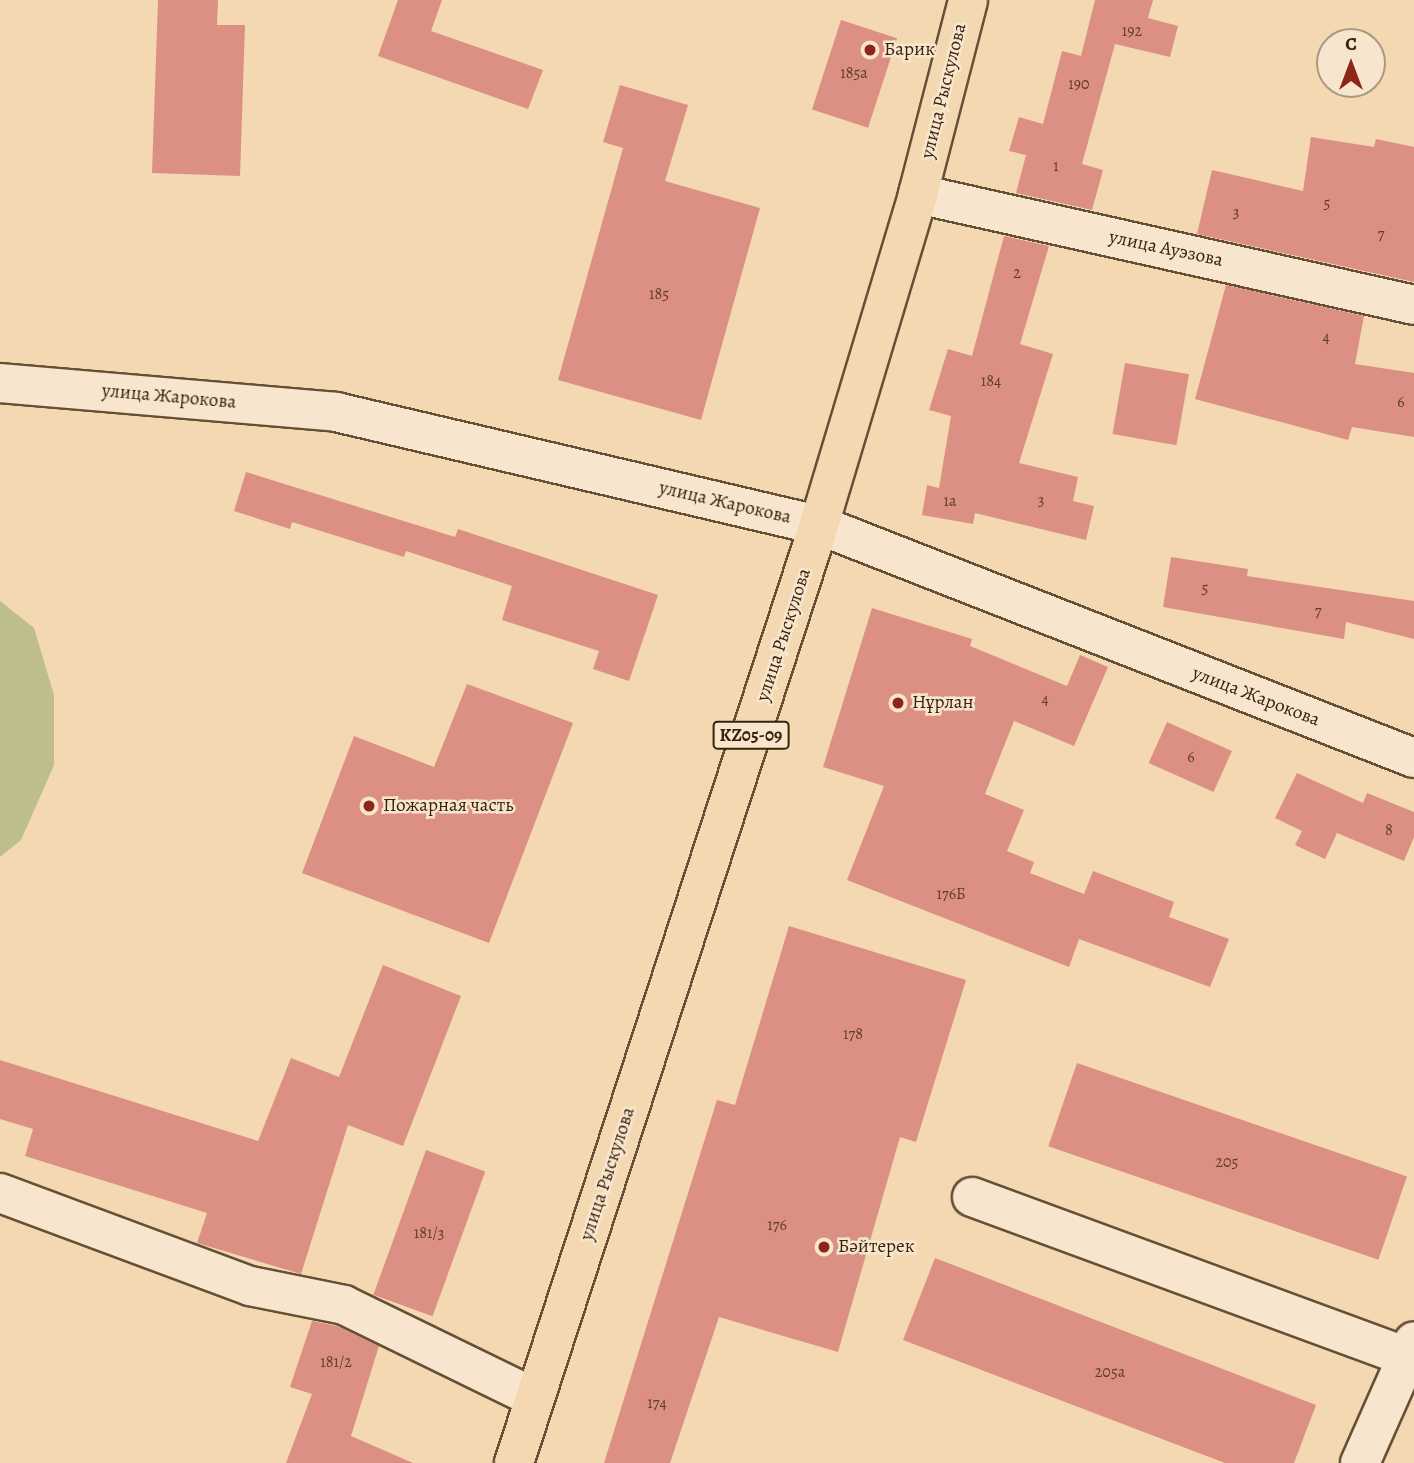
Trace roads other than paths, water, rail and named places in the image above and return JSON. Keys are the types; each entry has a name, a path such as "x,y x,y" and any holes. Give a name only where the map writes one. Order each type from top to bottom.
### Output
{"main road":[{"name":"улица Рыскулова","path":"514,1463 819,525 918,194 968,0"}],"street":[{"name":"улица Ауэзова","path":"918,194 1414,305"},
{"name":"улица Жарокова","path":"0,383 336,412 819,525 1414,758"},
{"path":"0,1193 250,1286 344,1305 535,1398"},
{"path":"972,1196 1410,1349 1360,1463"}],"place":[{"name":"Барик","path":"870,50"},
{"name":"Нұрлан","path":"898,703"},
{"name":"Пожарная часть","path":"369,806"},
{"name":"Бәйтерек","path":"824,1247"}]}
